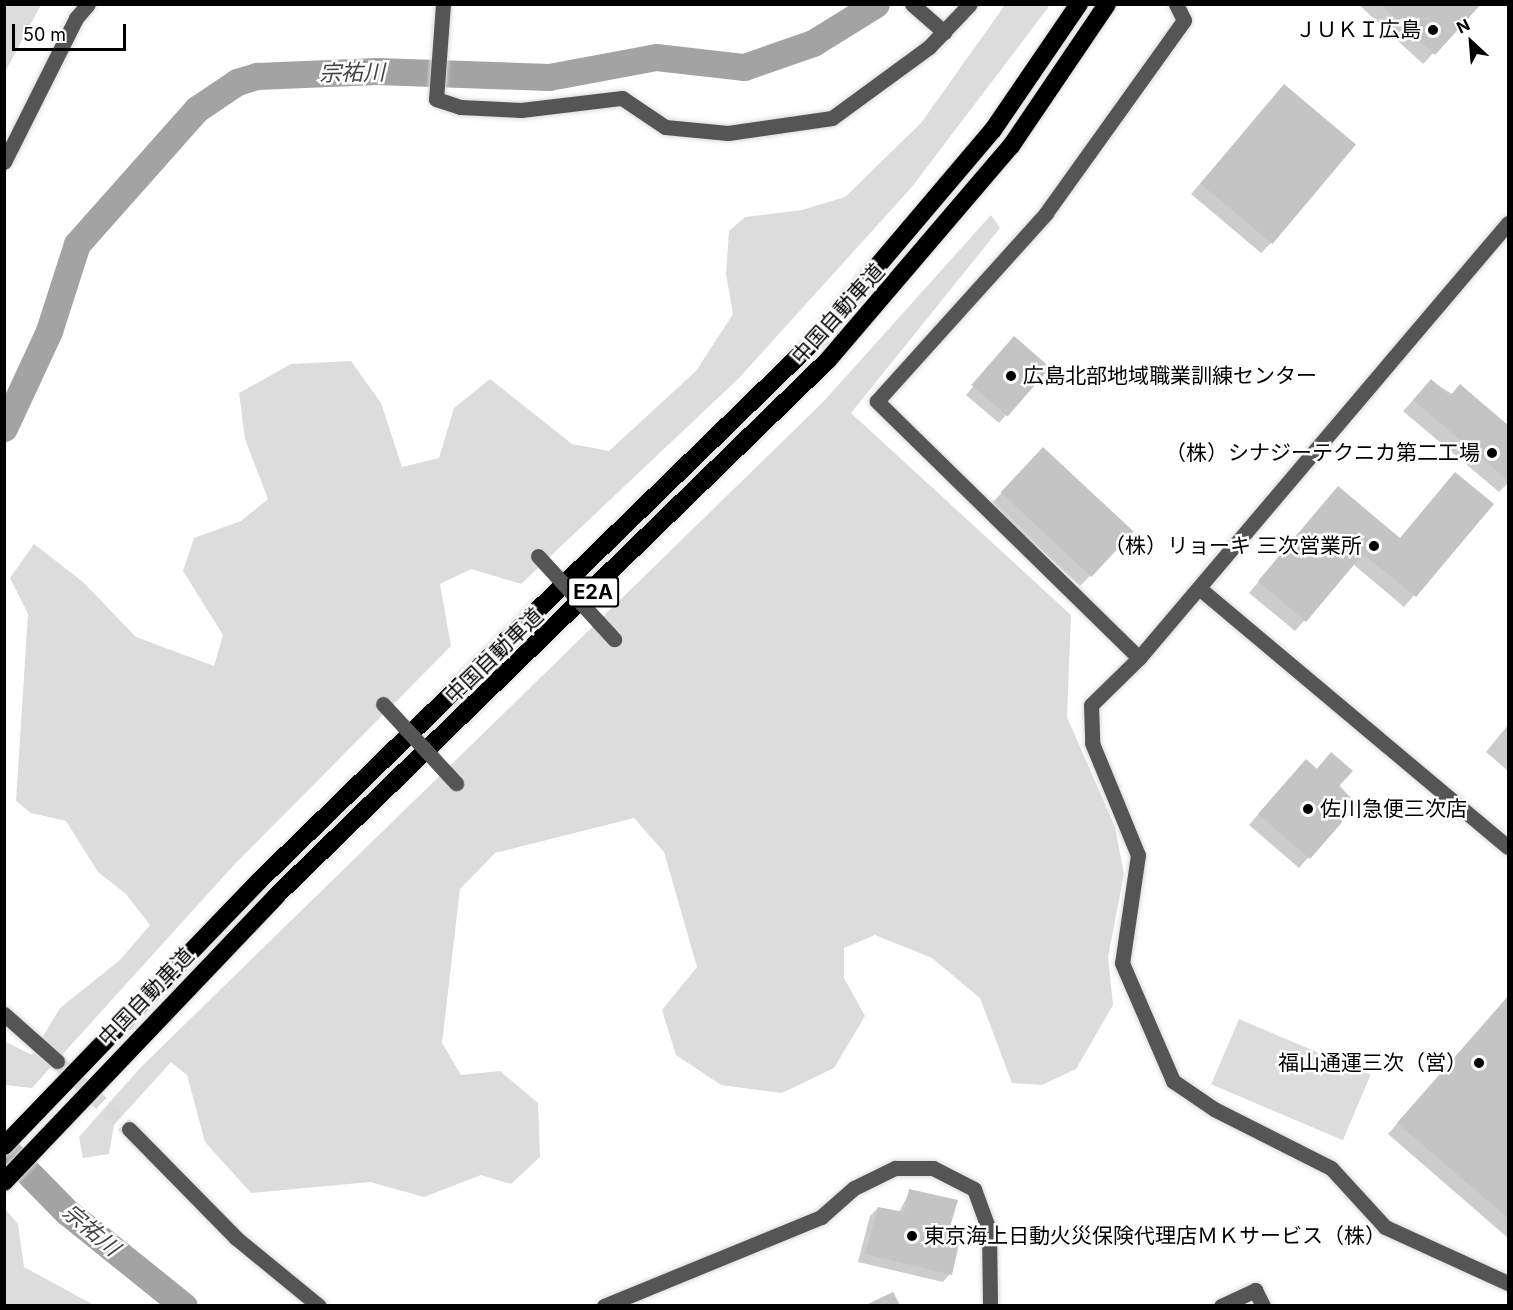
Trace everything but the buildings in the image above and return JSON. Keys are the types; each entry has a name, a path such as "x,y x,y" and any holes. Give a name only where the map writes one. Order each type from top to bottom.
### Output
{"highway":[{"name":"中国自動車道","path":"4,1146 260,880 813,342 993,130 1078,4"},
{"name":"中国自動車道","path":"4,1182 276,896 828,360 1011,146 1107,4"}],"street":[{"path":"4,162 76,18 88,4"},
{"path":"442,4 435,74 436,99 461,107 521,110 622,98 665,127 728,133 832,118 944,32 970,4"},
{"path":"912,4 944,32"},
{"path":"1139,658 878,401 1046,213 1184,20 1176,4"},
{"path":"1509,223 1139,658 1091,705 1092,744 1138,855 1122,963 1173,1081 1214,1110 1331,1168 1385,1227 1509,1283"},
{"path":"538,556 614,639"},
{"path":"1199,588 1509,846"},
{"path":"382,704 456,783"},
{"path":"4,1014 57,1061"},
{"path":"129,1129 236,1238 319,1305"},
{"path":"604,1305 821,1217 854,1188 895,1168 933,1168 974,1189 989,1230 990,1305"},
{"path":"1221,1305 1255,1290 1263,1305"}],"shaded area":[{"path":"4,5 41,5 5,72"},
{"path":"1005,5 1050,5 911,188 739,378 521,584 471,569 440,584 451,646 233,866 32,1088 6,1085 4,1041 32,1055 60,1008 120,960 150,925 126,894 98,872 66,821 31,813 16,801 28,614 10,578 34,544 83,582 136,637 214,666 223,635 183,571 194,538 241,521 268,499 245,439 239,393 291,364 351,361 381,403 402,467 439,458 454,408 490,379 572,444 609,451 696,371 733,314 726,274 729,231 745,217 802,210 845,197 921,123"},
{"path":"991,215 1000,228 851,413 1071,615 1067,717 1115,827 1124,874 1108,957 1113,1005 1076,1069 1042,1085 1012,1083 980,998 932,958 875,935 844,948 844,978 865,1016 834,1068 782,1093 721,1085 676,1055 662,1010 697,967 664,852 634,818 495,853 460,889 442,1043 461,1075 500,1071 538,1103 540,1157 511,1184 481,1175 424,1197 370,1182 251,1193 205,1142 187,1075 171,1062 114,1125 109,1154 83,1158 79,1137 141,1067 824,401"},
{"path":"1239,1019 1371,1075 1343,1140 1211,1084"},
{"path":"6,1210 18,1224 24,1267 94,1305 5,1305"}],"waterway":[{"name":"宗祐川","path":"4,428 49,331 77,244 197,109 237,82 257,76 377,71 549,77 656,57 744,67 813,43 876,4"},
{"name":"宗祐川","path":"4,1148 67,1212 184,1306"}],"tunnel":[{"path":"57,1061 129,1129"}],"place":[{"name":"ＪＵＫＩ広島","path":"1433,30"},
{"name":"広島北部地域職業訓練センター","path":"1011,376"},
{"name":"（株）シナジーテクニカ第二工場","path":"1492,453"},
{"name":"（株）リョーキ 三次営業所","path":"1374,546"},
{"name":"佐川急便三次店","path":"1308,809"},
{"name":"福山通運三次（営）","path":"1479,1063"},
{"name":"東京海上日動火災保険代理店ＭＫサービス（株）","path":"912,1236"}]}
